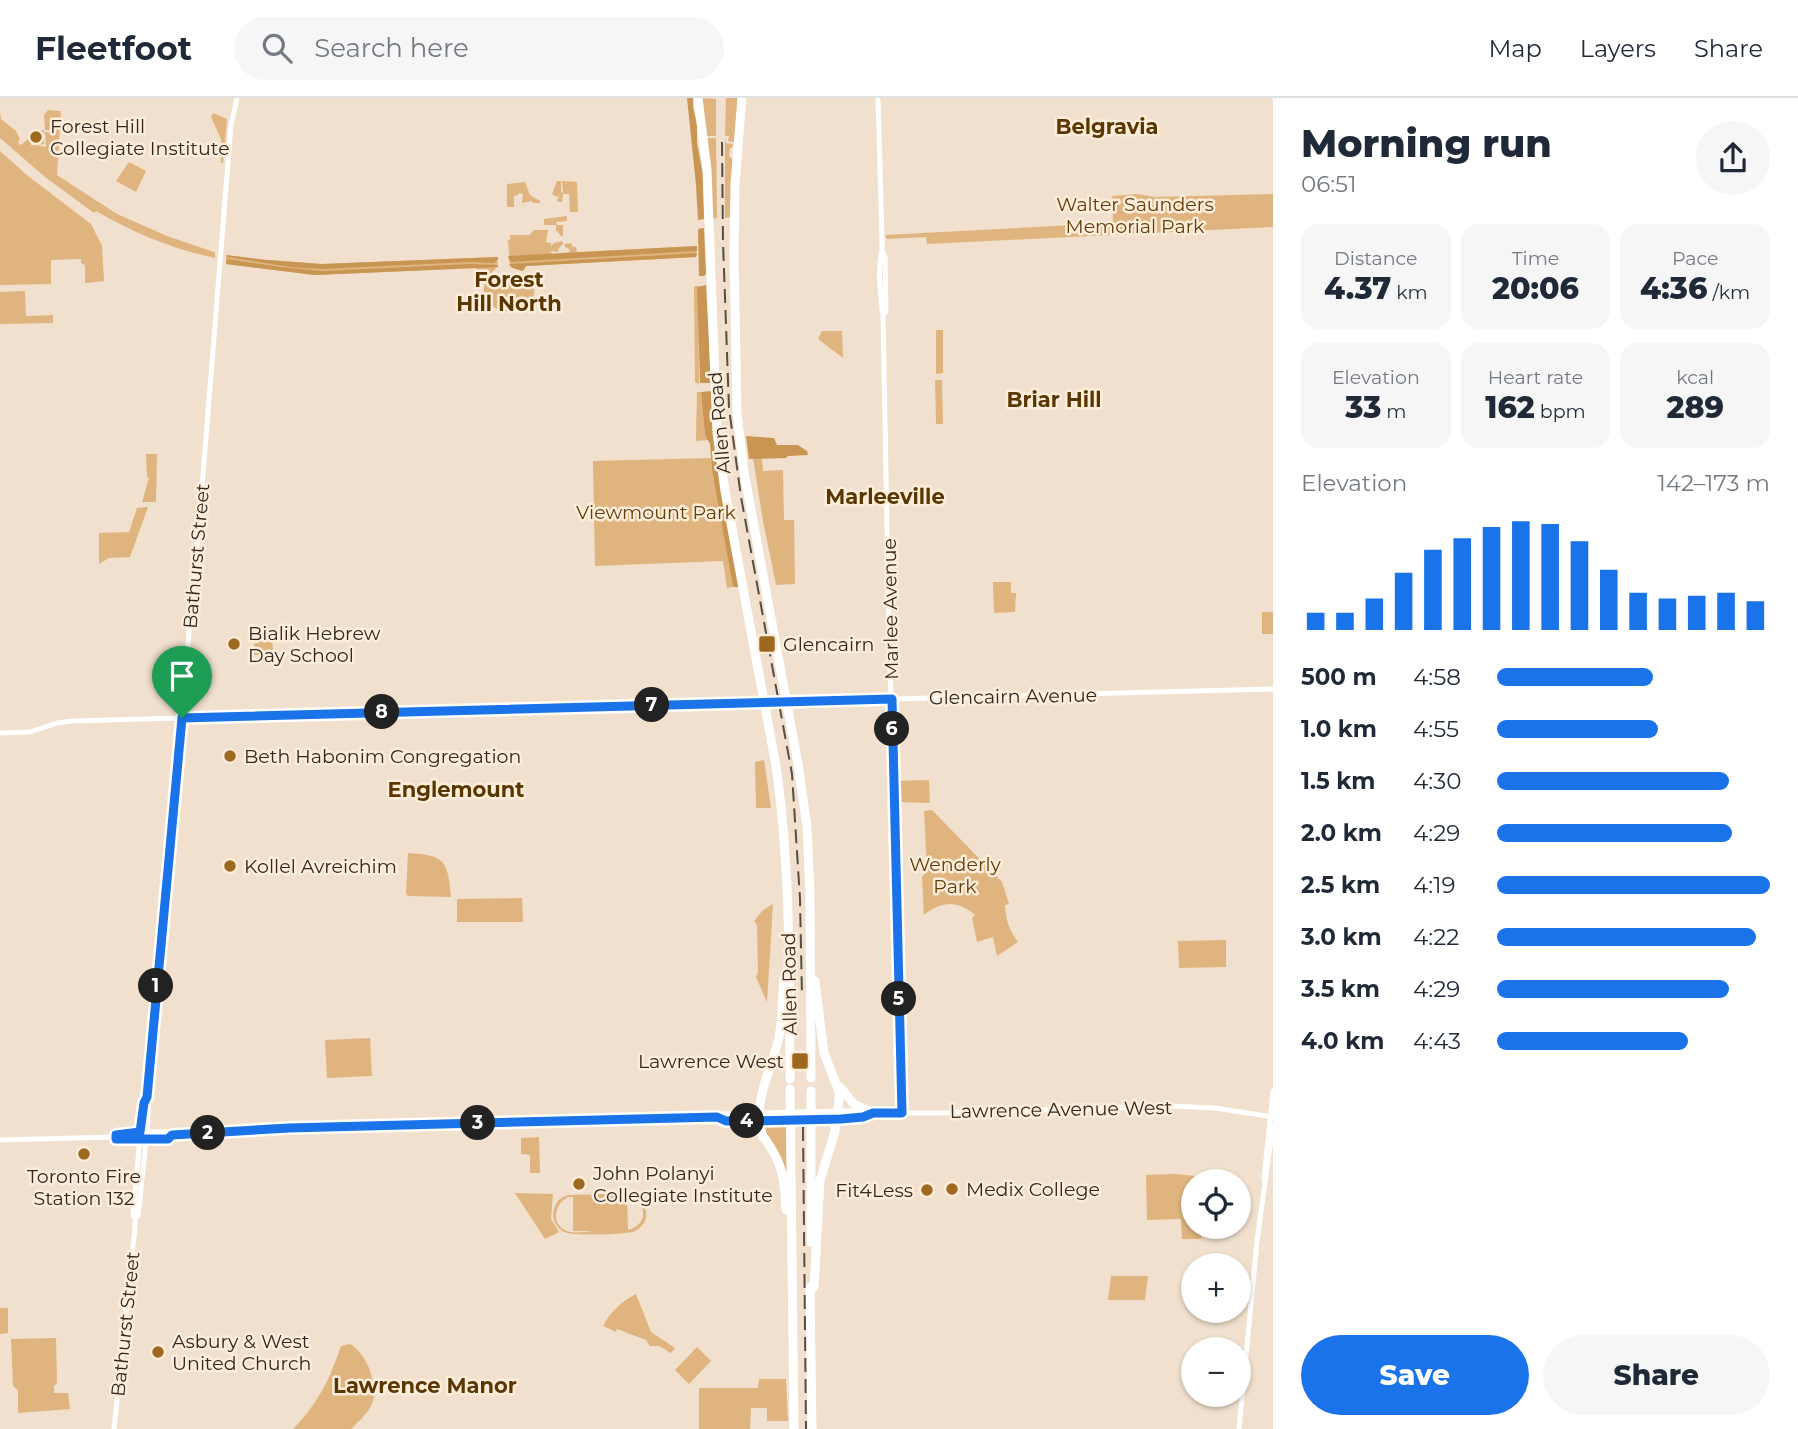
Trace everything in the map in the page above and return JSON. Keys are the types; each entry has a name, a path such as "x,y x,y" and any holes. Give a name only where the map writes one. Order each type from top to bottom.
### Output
{"highway":[{"name":"Allen Road","path":"698,98 706,170 717,432 725,491 776,766 783,823 788,905 794,1429"},
{"name":"Allen Road","path":"742,98 734,217 737,414 744,472 805,813 811,943 811,1078"},
{"path":"788,905 779,1035 759,1101 757,1118 763,1137 781,1167 784,1180 792,1292"},
{"path":"810,1291 814,1287 820,1181 835,1132 833,1116 839,1096 824,1053 811,943"},
{"path":"834,1076 850,1100 873,1113"},
{"path":"811,1091 812,1429"}],"main road":[{"name":"Bathurst Street","path":"114,1429 135,1218 133,1215 149,1102 147,1097 182,718 231,125 237,98"},
{"name":"Marlee Avenue","path":"878,98 882,251 885,257 884,314 902,1113"},
{"name":"Glencairn Avenue","path":"0,733 30,732 66,721 1273,689"},
{"path":"1239,1429 1273,1091"},
{"name":"Lawrence Avenue West","path":"0,1140 143,1136 169,1132 172,1135 289,1128 717,1117 724,1114 777,1120 863,1117 873,1113 1170,1106 1248,1113 1253,1111 1272,1116"},
{"name":"Lawrence Avenue West","path":"717,1117 726,1121 757,1118 777,1112 825,1111 833,1116"},
{"path":"1264,1182 1273,1125"}],"green space":[{"path":"700,98 716,99 716,136 706,136"},
{"path":"726,98 738,98 734,142 728,141 729,136 725,136"},
{"path":"48,110 61,111 57,175 117,214 167,236 214,252 215,258 168,245 96,211 94,213 45,177 0,138 0,113 1,119 16,131 20,139 18,143 21,145 29,138 31,145 34,145 32,131 44,130 44,144 36,145 46,147 45,132 56,133 45,130 44,115"},
{"path":"213,113 227,119 223,163 221,139 211,117"},
{"path":"707,138 716,138 717,218 712,219"},
{"path":"725,138 726,143 733,144 729,156 733,160 730,217 725,218"},
{"path":"0,151 91,224 102,246 104,281 85,283 85,265 81,263 81,259 51,260 51,284 0,285"},
{"path":"129,162 146,171 136,192 116,181"},
{"path":"557,181 561,181 563,193 562,181 577,182 578,212 570,212 569,194 563,194 562,202 558,202 560,195 557,197 552,194"},
{"path":"525,182 530,195 540,203 522,203 523,194 519,193 514,196 514,207 507,207 507,184"},
{"name":"Walter Saunders Memorial Park","path":"1137,194 1155,197 1273,194 1273,227 927,244 926,237 887,239 885,235 1113,223 1112,196"},
{"path":"567,216 567,221 556,222 557,225 563,225 563,236 556,230 556,225 544,225 544,219"},
{"path":"534,230 548,230 546,242 551,243 551,246 562,241 558,252 551,251 552,254 570,252 564,244 571,243 577,252 697,246 696,257 526,266 523,271 510,266 510,235 529,235"},
{"path":"226,255 322,264 498,257 498,262 496,268 477,288 476,268 315,275 226,264"},
{"path":"509,273 527,280 534,289 534,294 526,305 514,311 502,311 486,300 484,291 486,283 494,277"},
{"path":"695,286 698,286 699,384 695,382"},
{"path":"25,291 26,316 53,315 53,323 0,324 0,292"},
{"path":"936,330 943,330 943,373 936,374"},
{"path":"822,331 842,331 843,358 818,339"},
{"path":"935,380 942,380 943,424 936,424"},
{"path":"697,392 701,392 705,435 709,440 696,441"},
{"path":"146,454 157,454 156,502 142,502 149,478"},
{"name":"Viewmount Park","path":"711,458 733,587 727,588 723,561 595,566 593,461"},
{"path":"753,458 762,458 763,471 783,470 784,520 794,520 795,584 776,585"},
{"path":"148,507 130,557 109,558 99,564 99,533 129,532 137,508"},
{"path":"993,582 1011,582 1011,593 1016,593 1015,612 994,613"},
{"path":"1262,612 1273,612 1273,634 1262,634"},
{"path":"257,634 272,634 273,654 254,655 254,644 258,643"},
{"path":"764,760 771,808 756,808 755,762"},
{"path":"929,780 930,803 898,802 897,781"},
{"name":"Wenderly Park","path":"932,810 1002,882 1009,904 1005,905 1007,920 1018,942 997,956 993,937 977,942 972,918 975,915 968,910 950,904 937,907 924,915 922,877 927,870 924,811"},
{"path":"408,853 430,856 442,862 448,875 451,897 408,896"},
{"path":"522,898 523,922 457,922 457,899"},
{"path":"773,904 767,1002 756,977 757,925 754,921 763,910"},
{"path":"1226,940 1226,967 1179,968 1178,941"},
{"path":"370,1038 372,1076 327,1078 325,1040"},
{"path":"764,1124 787,1127 788,1176 785,1175 763,1130"},
{"path":"539,1137 540,1173 530,1173 530,1155 521,1154 521,1138"},
{"path":"1146,1175 1181,1175 1181,1219 1147,1220"},
{"path":"515,1193 553,1194 551,1219 559,1232 545,1239"},
{"path":"646,1193 637,1196 644,1205 646,1219 640,1228 630,1232 588,1234 564,1232 555,1222 553,1212 561,1198 569,1195","holes":["627,1195 637,1199 643,1213 641,1222 628,1230","568,1197 573,1197 573,1231 593,1231 570,1232 559,1226 557,1210"]},
{"path":"1111,1276 1148,1276 1145,1300 1108,1300"},
{"path":"636,1294 651,1332 675,1348 671,1353 659,1346 650,1346 646,1340 603,1326 617,1307"},
{"path":"0,1308 8,1308 8,1333 0,1334"},
{"path":"56,1338 57,1383 54,1393 68,1393 70,1409 18,1413 18,1390 13,1386 11,1339"},
{"path":"350,1344 362,1356 371,1373 374,1392 370,1408 351,1429 293,1429 322,1391 341,1346"},
{"path":"697,1347 711,1361 689,1384 675,1370"},
{"path":"759,1379 786,1379 788,1421 767,1421 767,1408 751,1408 750,1429 699,1429 699,1388 758,1388"}],"shaded area":[{"path":"687,98 693,98 703,174 704,219 698,220 696,185"},
{"path":"704,228 706,274 699,276 698,229"},
{"path":"697,246 697,251 510,262 508,256"},
{"path":"697,253 696,257 526,266 523,271 512,268 509,264"},
{"path":"226,255 322,264 498,259 494,263 322,269 290,267"},
{"path":"227,259 323,271 470,264 498,267 315,275 226,264"},
{"path":"706,285 711,383 700,383 697,287"},
{"path":"711,391 716,458 740,587 733,587 710,444 705,435 701,392"},
{"path":"746,436 774,438 777,445 798,445 807,451 808,455 749,459"}],"railway":[{"path":"722,142 729,408 741,497 792,774 800,899 802,997"},
{"path":"803,1127 806,1429"}],"place":[{"name":"Forest Hill Collegiate Institute","path":"36,137"},
{"name":"Bialik Hebrew Day School","path":"234,644"},
{"name":"Glencairn","path":"767,644"},
{"name":"Beth Habonim Congregation","path":"230,756"},
{"name":"Kollel Avreichim","path":"230,866"},
{"name":"Lawrence West","path":"800,1061"},
{"name":"Toronto Fire Station 132","path":"84,1154"},
{"name":"John Polanyi Collegiate Institute","path":"579,1184"},
{"name":"Medix College","path":"952,1189"},
{"name":"Fit4Less","path":"927,1190"},
{"name":"Asbury & West United Church","path":"158,1352"}],"district":[{"name":"Belgravia","path":"1107,127"},
{"name":"Forest Hill North","path":"509,292"},
{"name":"Briar Hill","path":"1054,400"},
{"name":"Marleeville","path":"885,497"},
{"name":"Englemount","path":"456,790"},
{"name":"Lawrence Manor","path":"425,1386"}],"route":[{"path":"892,699 902,1113 873,1113 841,1119 726,1121 717,1117 289,1128 172,1135 168,1139 116,1139 116,1135 140,1132 147,1097 182,718 892,699"}]}
